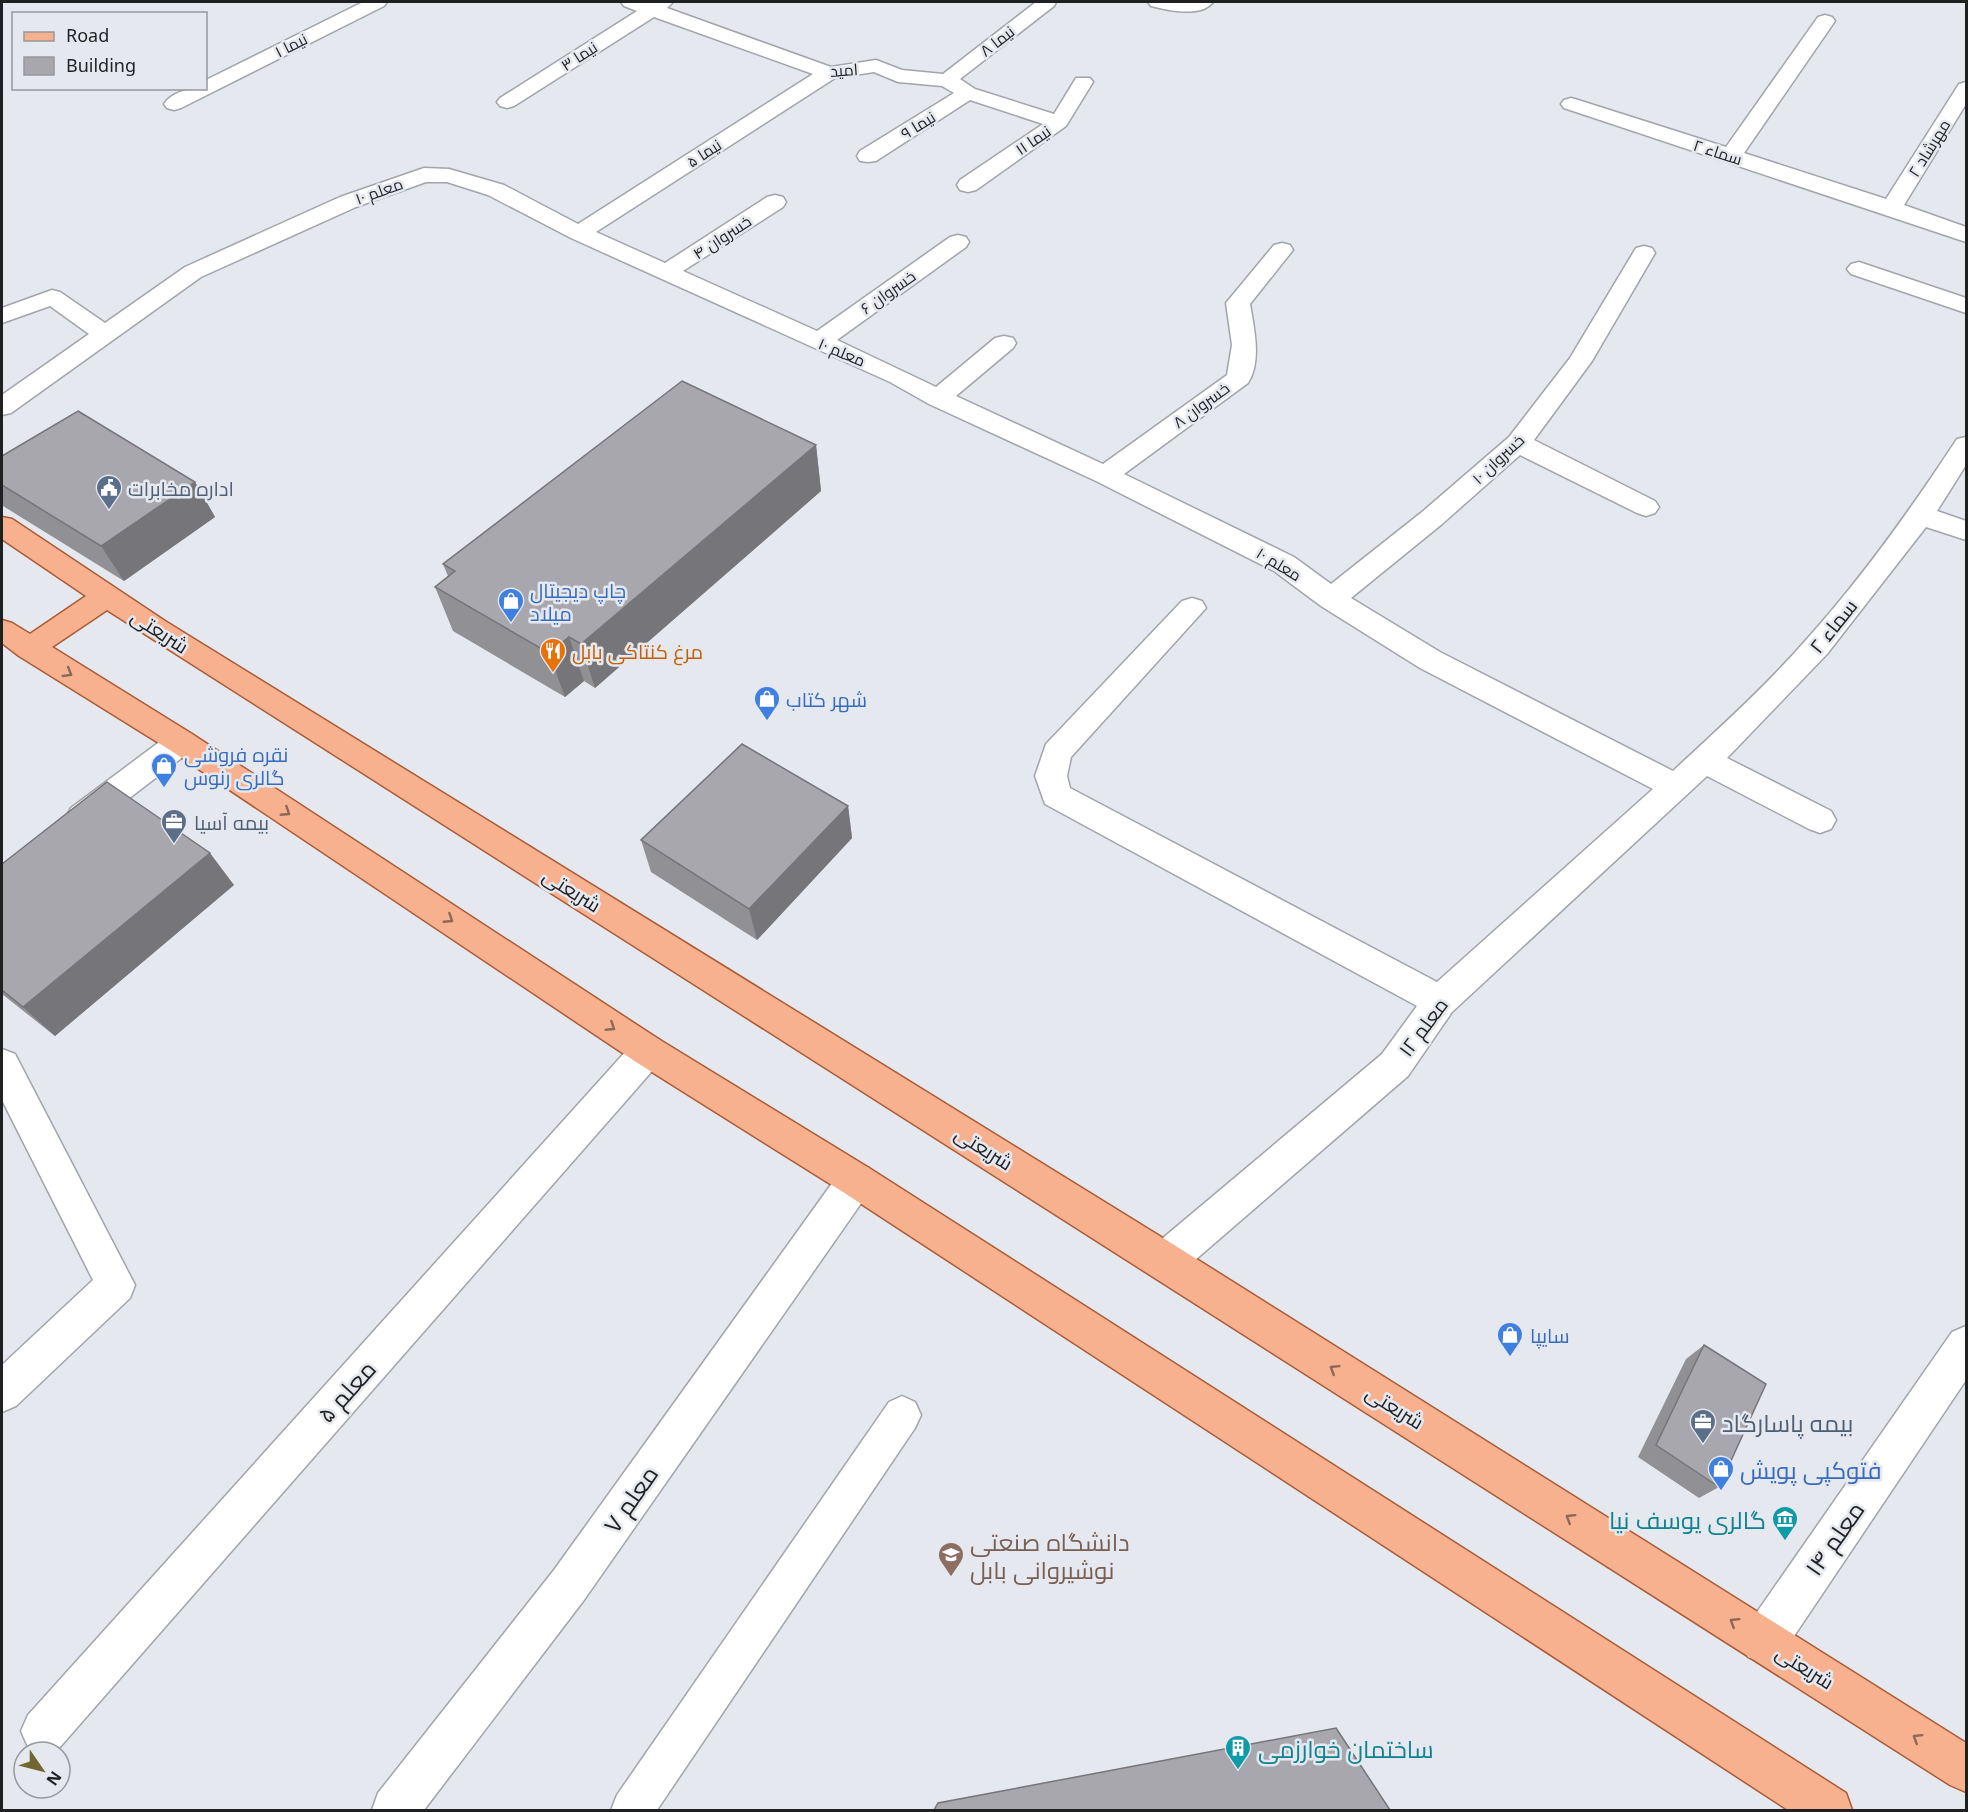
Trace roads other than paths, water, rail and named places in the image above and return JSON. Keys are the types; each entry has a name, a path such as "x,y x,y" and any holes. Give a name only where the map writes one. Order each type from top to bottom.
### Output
{"main road":[{"name":"شریعتی","path":"2,526 106,596 1165,1261 1966,1769"},
{"path":"15,640 106,596"},
{"path":"15,640 181,742 648,1051 856,1180 1829,1810"}],"street":[{"name":"نیما ۱","path":"207,87 377,2"},
{"name":"امید","path":"631,2 658,5 829,74 876,66 898,76 947,80 968,93 1059,122"},
{"name":"نیما ۸","path":"947,80 1047,2"},
{"path":"1158,2 1173,5 1203,2"},
{"name":"نیما ۳","path":"507,102 658,5"},
{"path":"1731,156 1825,21"},
{"name":"نیما ۵","path":"579,233 829,74"},
{"name":"نیما ۱۱","path":"968,185 1059,122 1083,82"},
{"name":"مهرشاد ۲","path":"1891,208 1966,88"},
{"name":"نیما ۱","path":"174,104 201,90"},
{"name":"نیما ۹","path":"868,156 968,93"},
{"name":"سماء ۲","path":"1571,104 1891,208 1966,235"},
{"name":"معلم ۱۰","path":"2,407 193,272 348,202 424,175 449,176 496,190 579,233 668,271 818,342 899,376 938,398 1105,475 1284,564 1331,599 1430,660 1676,787"},
{"name":"خسروان ۴","path":"668,271 775,202"},
{"name":"خسروان ۶","path":"818,342 958,242"},
{"name":"خسروان ۸","path":"1105,475 1239,378 1244,345 1238,303 1282,250"},
{"name":"خسروان ۱۰","path":"1331,599 1432,518 1518,444 1580,361 1644,253"},
{"path":"1859,269 1966,306"},
{"path":"2,316 52,297 105,334"},
{"path":"938,398 1004,343"},
{"path":"1518,444 1646,507"},
{"name":"سماء ۲","path":"1676,787 1757,710 1817,647 1921,515 1966,445"},
{"path":"1921,515 1966,531"},
{"path":"1192,608 1057,752 1051,776 1056,795 1440,1001"},
{"path":"58,835 181,742"},
{"path":"1704,760 1820,820"},
{"name":"معلم ۱۲","path":"1165,1261 1395,1065 1440,1001 1676,787"},
{"name":"معلم ۵","path":"44,1731 648,1051"},
{"path":"2,1065 116,1285 2,1392"},
{"name":"معلم ۷","path":"395,1810 569,1585 856,1180"},
{"name":"معلم ۱۴","path":"1764,1641 1963,1357"}],"lane":[{"path":"632,1810 902,1415"}],"place":[{"name":"اداره مخابرات","path":"109,511"},
{"name":"چاپ دیجیتال میلاد","path":"511,624"},
{"name":"مرغ کنتاکی بابل","path":"553,674"},
{"name":"شهر کتاب","path":"767,722"},
{"name":"نقره فروشی گالری رنوس","path":"164,789"},
{"name":"بیمه آسیا","path":"174,845"},
{"name":"سایپا","path":"1510,1358"},
{"name":"بیمه پاسارگاد","path":"1703,1445"},
{"name":"فتوکپی پویش","path":"1721,1492"},
{"name":"گالری یوسف نیا","path":"1785,1542"},
{"name":"دانشگاه صنعتی نوشیروانی بابل","path":"951,1578"},
{"name":"ساختمان خوارزمی","path":"1238,1771"}]}
